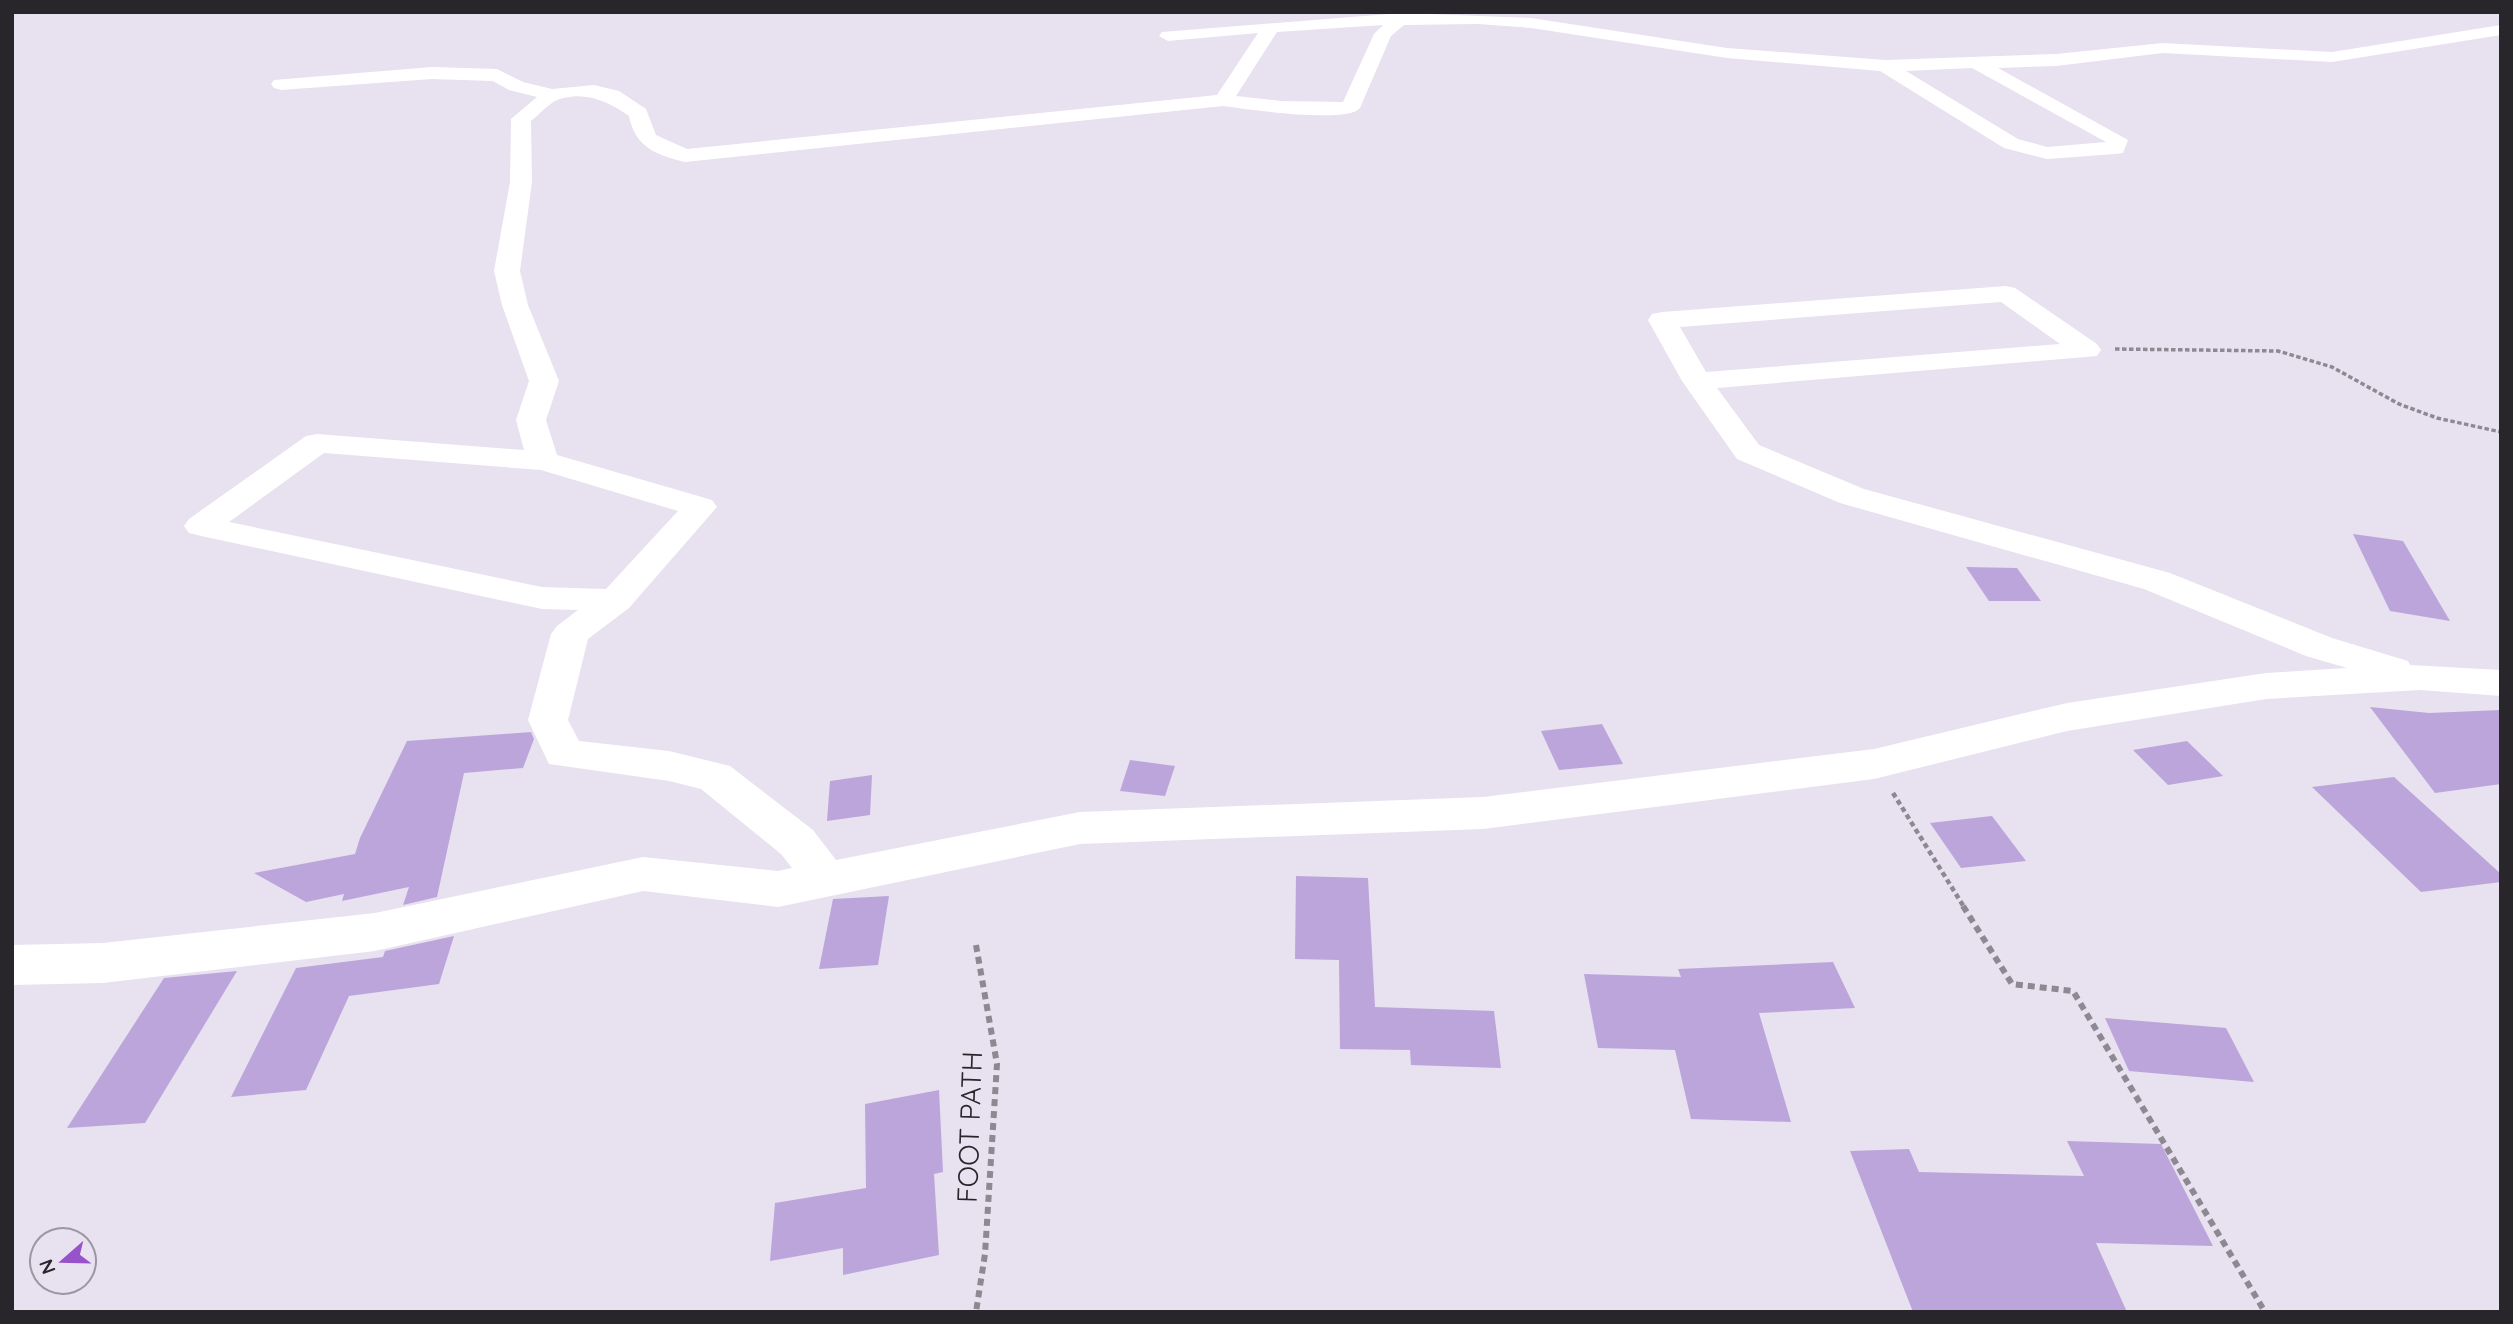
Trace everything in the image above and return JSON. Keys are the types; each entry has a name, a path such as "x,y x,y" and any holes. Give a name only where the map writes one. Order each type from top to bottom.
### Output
{"street":[{"path":"281,84 432,73 497,75 516,86 552,95 584,91 612,95 639,113 642,135 650,142 685,156 1223,100 1282,107 1350,108 1383,34 1415,17"},
{"path":"1168,36 1415,17 1531,23 1727,53 1885,66 1978,65 2056,60 2163,48 2332,57 2501,30"},
{"path":"1223,100 1270,27"},
{"path":"1885,66 2011,144 2047,153 2115,148 2117,140 1978,65"},
{"path":"543,461 531,420 544,381 514,305 506,271 521,182 521,119 552,95"},
{"path":"2087,350 2006,294 1662,320 1697,380 1748,453 1853,496 2157,581 2319,647 2420,677"},
{"path":"1697,380 2087,350"},
{"path":"616,600 542,598 201,526 317,443 543,461 700,507 616,600 570,634 548,720 564,754 669,766 715,777 797,842 825,878"},
{"path":"12,965 103,963 375,932 643,874 778,889 1080,828 1483,813 1874,764 2067,716 2266,686 2420,677 2501,683"}],"path":[{"path":"2087,350 2202,348 2278,351 2332,367 2399,404 2437,418 2501,432"},
{"path":"1874,764 2012,984 2073,991 2265,1312"},
{"name":"FOOT PATH","path":"976,945 997,1064 985,1254 976,1312"}],"building":[{"path":"2353,534 2403,541 2450,621 2390,611"},
{"path":"1966,567 2017,568 2041,601 1989,601"},
{"path":"2370,707 2429,713 2501,710 2501,784 2435,793"},
{"path":"1602,724 1623,764 1559,770 1541,731"},
{"path":"531,732 534,739 523,768 464,773 437,897 403,905 409,887 342,901 344,894 306,902 254,873 355,854 360,838 407,741"},
{"path":"2187,741 2223,776 2168,785 2133,750"},
{"path":"1130,760 1175,766 1165,796 1120,791"},
{"path":"872,775 870,815 827,821 830,781"},
{"path":"2394,777 2501,874 2501,882 2421,892 2312,787"},
{"path":"1992,816 2026,861 1961,868 1930,823"},
{"path":"1296,876 1368,878 1375,1007 1494,1011 1501,1068 1411,1065 1410,1050 1340,1049 1339,960 1295,959"},
{"path":"889,896 878,965 819,969 833,899"},
{"path":"454,936 439,984 349,996 306,1090 231,1097 296,968 383,957 385,951"},
{"path":"1833,962 1855,1008 1759,1013 1791,1122 1691,1119 1675,1050 1598,1048 1584,974 1681,977 1678,969"},
{"path":"237,971 145,1123 67,1128 164,978"},
{"path":"2105,1018 2226,1028 2254,1082 2129,1071"},
{"path":"939,1090 943,1172 934,1174 939,1255 843,1275 843,1248 770,1261 775,1203 866,1188 865,1104"},
{"path":"2067,1141 2161,1144 2213,1246 2096,1243 2127,1312 1913,1312 1850,1151 1909,1149 1919,1172 2084,1176"}]}
